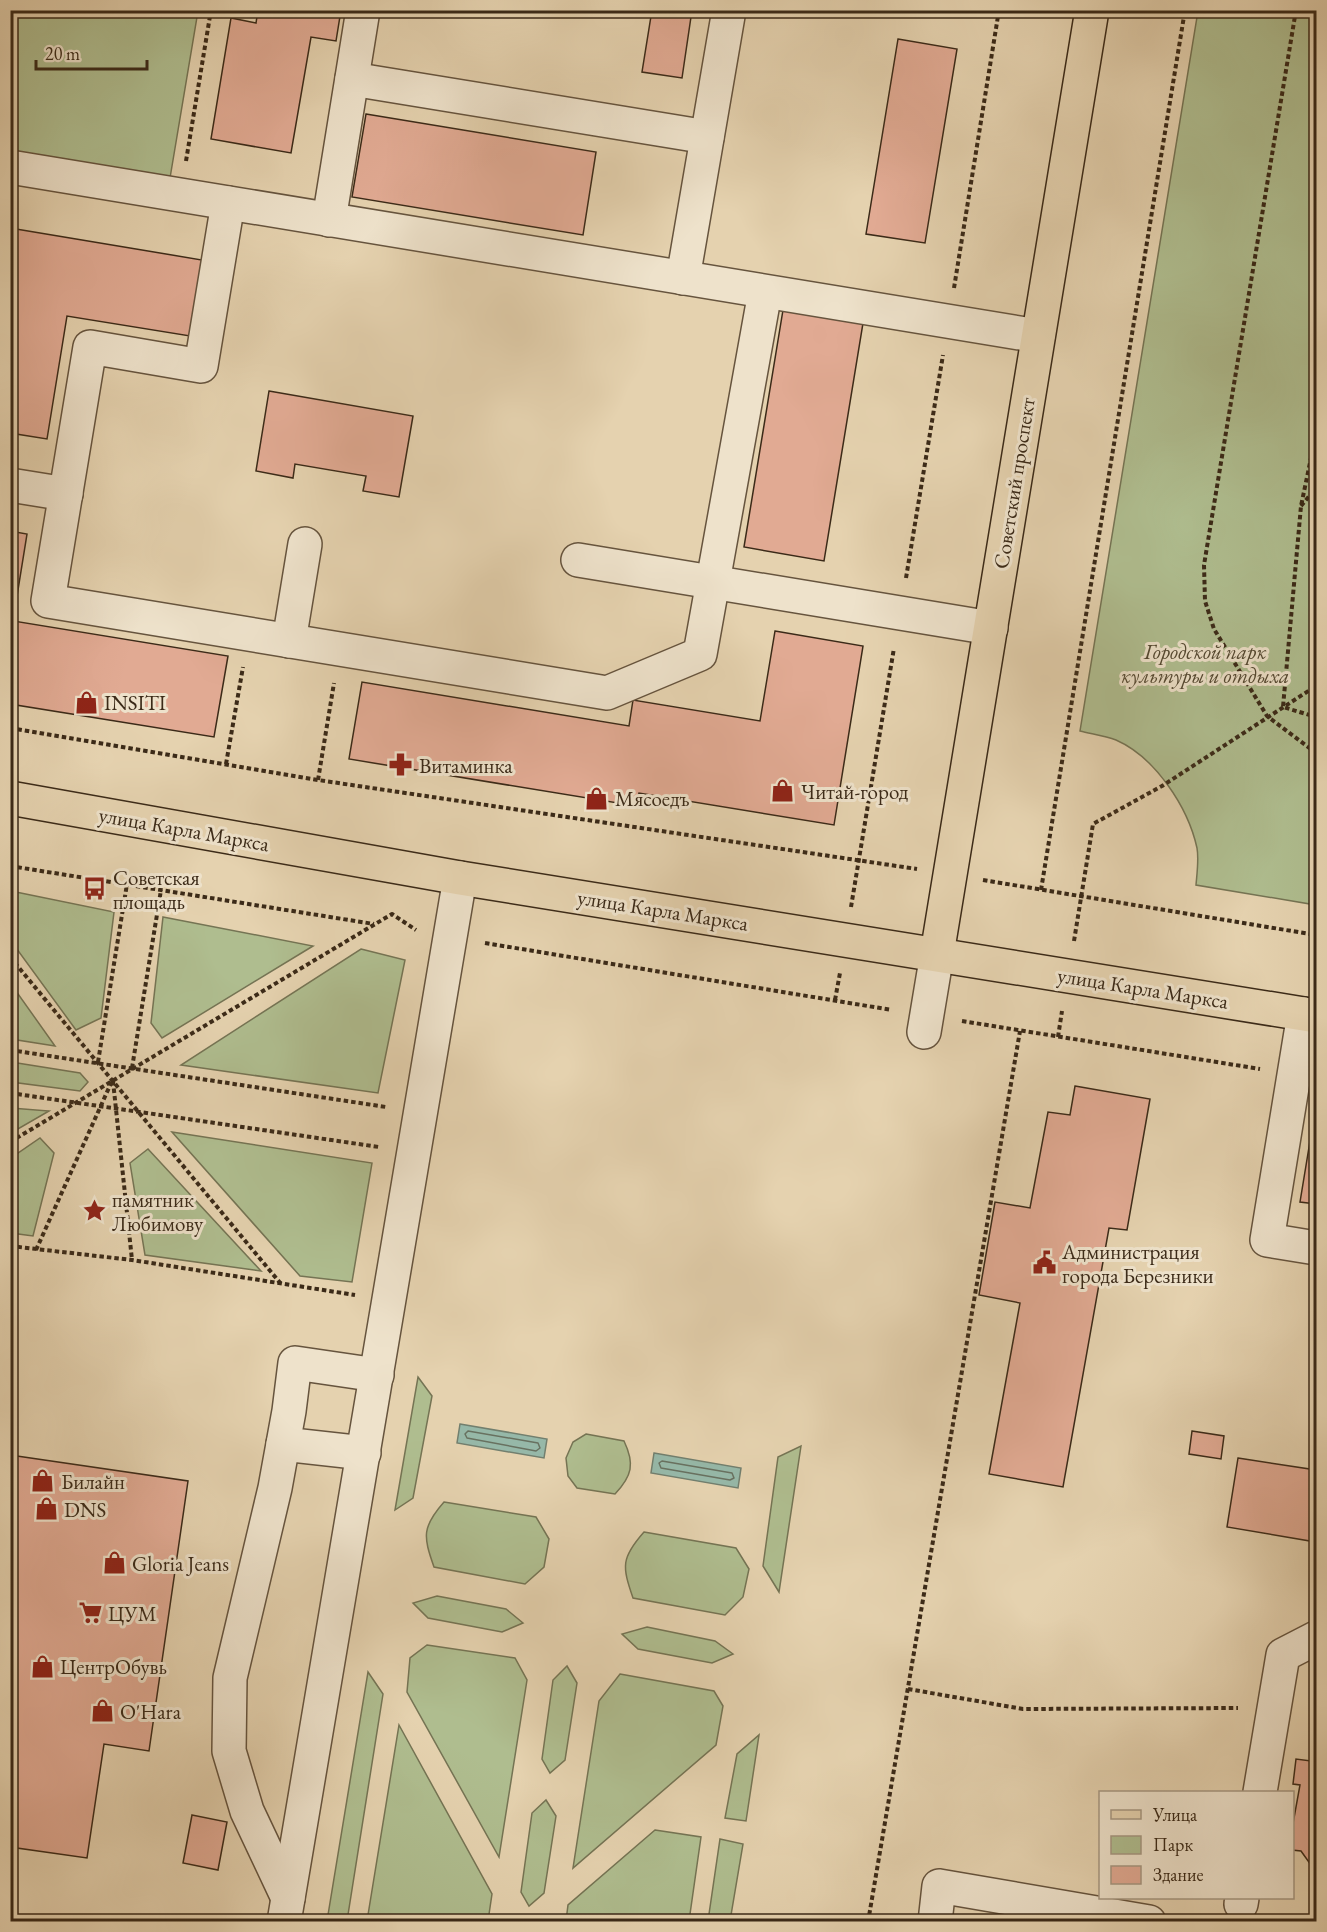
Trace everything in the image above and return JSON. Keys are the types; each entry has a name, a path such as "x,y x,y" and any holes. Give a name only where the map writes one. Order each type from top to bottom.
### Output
{"main road":[{"name":"Советский проспект","path":"937,954 1092,10"},
{"name":"улица Карла Маркса","path":"10,798 460,878 1310,1015"}],"street":[{"path":"329,220 363,10"},
{"path":"684,278 729,10"},
{"path":"352,80 707,137"},
{"path":"10,167 1038,336"},
{"path":"228,203 201,366 90,347 48,601 607,693 700,654 765,292"},
{"path":"10,485 66,494"},
{"path":"290,641 305,544"},
{"path":"578,560 991,628"},
{"path":"286,1910 460,878"},
{"path":"926,1024 937,954"},
{"path":"1310,1015 1294,1075 1267,1240 1317,1248"},
{"path":"286,1910 248,1811 229,1751 230,1678 275,1488 295,1364 376,1375"},
{"path":"283,1444 364,1453"},
{"path":"1260,1791 1283,1655 1317,1638"},
{"path":"935,1922 939,1886 1149,1922"}],"path":[{"path":"180,195 211,10"},
{"path":"859,860 999,10"},
{"path":"1041,890 1185,10"},
{"path":"1296,10 1204,564 1205,601 1214,629 1267,716 1317,753"},
{"path":"1283,707 1301,506 1317,434"},
{"path":"1301,506 1317,488"},
{"path":"225,764 249,634"},
{"path":"318,780 339,649"},
{"path":"1058,1036 1093,824 1162,786 1267,716 1317,686"},
{"path":"1283,707 1317,717"},
{"path":"10,728 318,780 859,860 1317,935"},
{"path":"10,866 375,924"},
{"path":"98,1063 127,884"},
{"path":"132,1068 161,890"},
{"path":"10,1142 392,914 420,933 926,1024 1020,1030 1294,1075"},
{"path":"10,957 280,1284"},
{"path":"868,1922 1020,1030"},
{"path":"10,1050 390,1107"},
{"path":"36,1250 112,1080"},
{"path":"112,1080 132,1260"},
{"path":"10,1093 383,1148"},
{"path":"10,1246 132,1260 360,1296"},
{"path":"908,1689 1023,1709 1274,1708"}],"green space":[{"path":"17,11 198,11 170,178 11,151 11,51"},
{"name":"Городской парк культуры и отдыха","path":"1198,11 1316,11 1316,905 1196,885 1198,861 1193,832 1168,785 1144,758 1130,748 1116,740 1080,731"},
{"path":"11,891 114,912 101,1018 76,1030 11,941"},
{"path":"163,917 313,946 162,1038 151,1023"},
{"path":"361,949 405,960 378,1093 181,1065"},
{"path":"11,984 55,1046 11,1039"},
{"path":"11,1062 80,1073 88,1082 80,1091 11,1082"},
{"path":"11,1108 49,1111 11,1133"},
{"path":"172,1132 372,1163 352,1282 300,1276"},
{"path":"40,1138 54,1153 33,1236 11,1233 11,1158"},
{"path":"148,1149 261,1271 145,1255 130,1163"},
{"path":"418,1377 432,1396 413,1498 395,1510"},
{"path":"586,1434 624,1441 630,1456 630,1469 625,1481 615,1494 577,1488 568,1476 566,1458 573,1442"},
{"path":"801,1446 779,1592 763,1566 778,1457"},
{"path":"444,1502 536,1517 549,1539 544,1567 525,1584 434,1567 428,1547 428,1525"},
{"path":"644,1532 736,1548 749,1569 743,1597 725,1615 633,1598 627,1578 626,1563 631,1549"},
{"path":"437,1596 506,1609 523,1623 502,1632 428,1618 413,1603"},
{"path":"647,1627 715,1641 733,1654 712,1663 638,1649 622,1634"},
{"path":"427,1645 515,1658 527,1680 499,1857 407,1692 410,1658"},
{"path":"567,1666 577,1683 565,1760 550,1773 542,1759 553,1680"},
{"path":"368,1672 383,1694 347,1921 327,1921"},
{"path":"620,1674 714,1691 723,1706 716,1745 573,1868 599,1701"},
{"path":"399,1725 492,1894 488,1921 367,1921"},
{"path":"759,1735 746,1821 725,1818 737,1754"},
{"path":"546,1800 556,1816 544,1893 529,1906 521,1892 532,1813"},
{"path":"655,1830 701,1837 689,1921 566,1921 568,1905"},
{"path":"720,1839 743,1844 730,1921 708,1921"}],"water":[{"path":"460,1424 547,1439 544,1458 457,1443"},
{"path":"654,1453 741,1468 738,1488 651,1473"}],"building":[{"path":"258,10 341,10 336,41 311,37 291,153 211,139 231,18 256,23"},
{"path":"652,10 692,10 682,78 642,72"},
{"path":"898,39 957,49 925,243 866,234"},
{"path":"366,114 596,152 583,235 352,197"},
{"path":"10,228 202,260 190,336 67,316 47,439 10,433"},
{"path":"783,310 863,323 824,561 744,547"},
{"path":"269,391 413,416 399,497 363,491 366,476 295,464 293,478 256,471"},
{"path":"10,531 27,534 13,621 228,656 214,737 10,704"},
{"path":"775,631 863,646 834,825 639,793 636,806 349,759 362,682 629,726 633,700 760,721"},
{"name":"Администрация города Березники","path":"1075,1086 1150,1099 1127,1230 1109,1228 1063,1487 989,1474 1020,1303 979,1295 995,1202 1030,1208 1048,1112 1070,1115"},
{"path":"1313,1123 1316,1124 1316,1204 1300,1202"},
{"path":"1192,1431 1224,1436 1221,1459 1189,1454"},
{"name":"ЦУМ","path":"10,1455 188,1481 149,1751 104,1744 87,1858 10,1847"},
{"path":"1238,1458 1316,1470 1316,1542 1227,1527"},
{"path":"1316,1756 1316,1872 1301,1851 1294,1850 1294,1818 1300,1785 1293,1784 1296,1759 1311,1761"},
{"path":"192,1815 227,1822 218,1870 183,1863"}],"place":[{"name":"INSITI","path":"86,702"},
{"name":"Витаминка","path":"401,765"},
{"name":"Читай-город","path":"783,791"},
{"name":"Мясоедъ","path":"597,798"},
{"name":"Советская площадь","path":"95,889"},
{"name":"памятник Любимову","path":"94,1211"},
{"name":"Администрация города Березники","path":"1044,1263"},
{"name":"Билайн","path":"43,1481"},
{"name":"DNS","path":"46,1509"},
{"name":"Gloria Jeans","path":"114,1563"},
{"name":"ЦУМ","path":"90,1613"},
{"name":"ЦентрОбувь","path":"42,1666"},
{"name":"O'Hara","path":"102,1711"}]}
